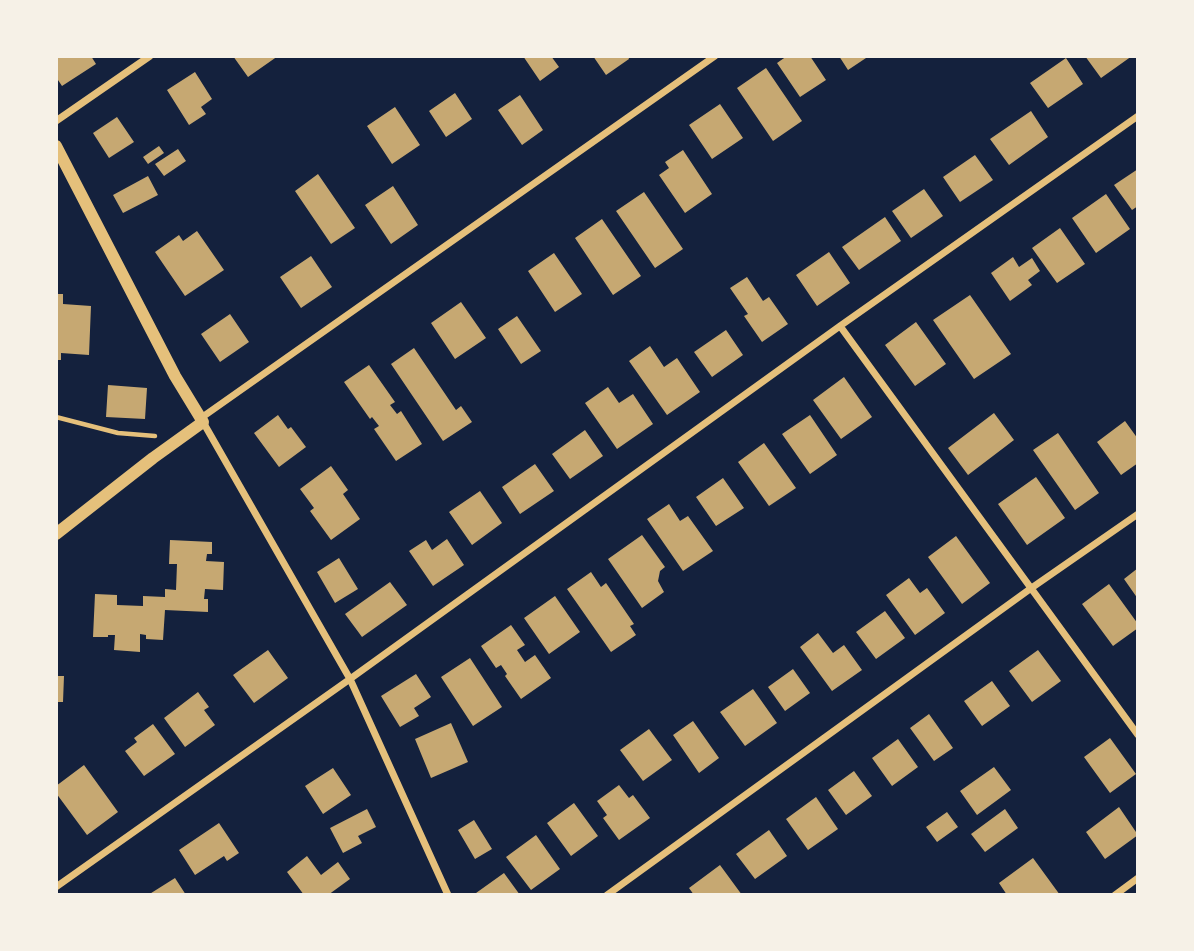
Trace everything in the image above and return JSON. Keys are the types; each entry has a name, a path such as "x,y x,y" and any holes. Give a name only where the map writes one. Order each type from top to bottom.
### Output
{"street":[{"path":"56,121 150,56"},
{"path":"56,534 202,420 715,56"},
{"path":"56,887 1138,116"},
{"path":"56,146 175,376 350,679 448,895"},
{"path":"840,326 1138,735"},
{"path":"607,895 1138,514"},
{"path":"1115,895 1138,878"}],"path":[{"path":"56,417 118,433 180,438"}],"building":[{"path":"56,56 91,56 96,64 62,86 56,77"},
{"path":"233,56 278,56 248,77"},
{"path":"523,56 551,56 559,67 540,81"},
{"path":"593,56 628,56 629,59 606,75"},
{"path":"787,56 810,56 826,80 800,97 777,63"},
{"path":"839,56 869,56 848,70"},
{"path":"1085,56 1132,56 1101,78"},
{"path":"1066,58 1083,84 1048,108 1030,83"},
{"path":"766,68 802,121 773,141 737,88"},
{"path":"195,72 212,99 201,107 206,114 189,125 167,90"},
{"path":"455,93 472,119 446,137 429,111"},
{"path":"520,95 543,130 522,145 498,110"},
{"path":"720,104 743,138 712,159 689,125"},
{"path":"395,107 420,145 392,164 367,126"},
{"path":"1031,111 1048,137 1009,165 990,139"},
{"path":"117,117 134,142 109,158 93,133"},
{"path":"159,146 164,153 148,164 143,157"},
{"path":"178,149 186,161 164,176 155,164"},
{"path":"683,150 712,194 685,213 659,175 669,168 665,162"},
{"path":"975,155 993,180 960,202 943,177"},
{"path":"1138,169 1138,206 1132,210 1114,185"},
{"path":"318,174 355,228 331,244 295,191"},
{"path":"148,176 158,195 123,213 113,195"},
{"path":"393,186 418,225 391,244 365,205"},
{"path":"924,189 943,216 911,238 892,211"},
{"path":"644,192 683,249 655,268 616,211"},
{"path":"1106,194 1130,229 1096,253 1072,218"},
{"path":"885,217 901,241 859,270 842,247"},
{"path":"602,219 641,276 613,295 575,238"},
{"path":"1060,228 1085,264 1057,283 1032,248"},
{"path":"197,231 224,270 185,296 155,252 179,235 183,241"},
{"path":"829,252 850,283 817,306 796,275"},
{"path":"554,253 582,294 555,312 528,271"},
{"path":"311,256 332,287 301,308 280,277"},
{"path":"1013,257 1019,267 1032,258 1040,271 1028,280 1032,285 1010,301 991,273"},
{"path":"747,277 763,301 769,297 788,324 762,342 744,316 748,314 730,288"},
{"path":"56,294 63,294 63,304 91,306 89,355 61,353 61,360 56,360"},
{"path":"970,295 1011,354 974,379 933,320"},
{"path":"461,302 486,338 455,359 431,323"},
{"path":"230,314 249,342 220,362 201,334"},
{"path":"517,316 541,351 521,364 498,329"},
{"path":"916,322 946,364 915,386 885,345"},
{"path":"726,330 743,355 712,377 694,352"},
{"path":"650,346 664,367 677,358 700,392 667,415 629,361"},
{"path":"414,348 456,410 461,406 472,422 443,441 391,364"},
{"path":"369,365 395,402 390,405 397,414 401,411 422,444 396,461 374,429 379,426 372,417 370,419 344,382"},
{"path":"844,377 872,417 841,439 813,400"},
{"path":"108,385 147,388 145,419 106,417"},
{"path":"608,387 619,403 633,394 653,424 617,449 585,403"},
{"path":"994,413 1014,440 968,475 948,448"},
{"path":"278,415 306,447 279,467 254,433"},
{"path":"810,415 837,455 810,474 782,434"},
{"path":"1125,421 1138,439 1138,463 1121,475 1097,442"},
{"path":"585,430 603,456 570,479 552,454"},
{"path":"1058,433 1099,493 1075,510 1033,450"},
{"path":"764,443 796,488 769,506 738,462"},
{"path":"535,464 554,491 520,514 502,487"},
{"path":"331,466 348,490 343,494 360,519 331,540 310,511 314,508 300,489"},
{"path":"1036,477 1065,518 1027,545 998,504"},
{"path":"723,478 744,508 716,526 696,497"},
{"path":"480,491 502,523 472,545 449,512"},
{"path":"669,504 680,521 688,516 713,551 683,571 647,519"},
{"path":"642,535 665,567 660,571 658,581 664,592 642,608 608,559"},
{"path":"956,536 990,583 962,604 928,557"},
{"path":"447,539 464,565 433,586 409,551 426,540 432,550"},
{"path":"170,540 212,542 212,554 207,554 206,561 224,562 223,590 205,589 204,599 208,599 208,612 165,610 163,640 146,639 146,635 140,634 140,652 114,650 115,635 93,637 95,594 117,595 117,605 143,606 143,596 165,597 165,589 176,590 177,564 169,564"},
{"path":"339,558 358,589 335,603 317,572"},
{"path":"1138,568 1138,599 1124,579"},
{"path":"591,572 601,587 606,583 634,624 630,626 636,635 611,652 567,589"},
{"path":"909,578 920,593 927,588 945,613 915,635 886,595"},
{"path":"390,582 407,605 362,637 345,614"},
{"path":"1109,584 1138,624 1138,628 1113,646 1082,604"},
{"path":"555,596 580,632 549,654 524,618"},
{"path":"885,611 905,638 876,659 856,632"},
{"path":"511,625 525,645 517,650 525,662 535,655 551,678 521,699 505,676 507,674 501,665 496,668 481,646"},
{"path":"818,633 833,653 844,645 862,670 832,691 800,647"},
{"path":"268,650 288,678 254,703 233,675"},
{"path":"1038,650 1061,681 1032,702 1009,671"},
{"path":"470,658 502,707 473,726 441,677"},
{"path":"793,669 810,693 785,711 768,687"},
{"path":"416,674 431,697 414,708 419,716 400,727 381,696"},
{"path":"56,676 64,676 63,702 56,702"},
{"path":"992,681 1010,706 982,726 964,701"},
{"path":"753,689 777,723 745,746 720,712"},
{"path":"198,692 209,707 204,710 215,725 185,747 164,718"},
{"path":"929,714 953,748 934,761 910,728"},
{"path":"693,721 719,758 699,773 673,735"},
{"path":"451,723 468,762 431,778 415,739"},
{"path":"153,724 175,754 144,776 125,751 137,742 134,738"},
{"path":"649,729 672,760 643,781 620,750"},
{"path":"1110,738 1136,774 1110,793 1084,757"},
{"path":"898,739 918,767 892,786 872,758"},
{"path":"84,765 118,812 87,835 56,793 56,786"},
{"path":"994,767 1011,790 977,815 960,791"},
{"path":"333,768 351,795 323,814 305,786"},
{"path":"854,771 872,796 846,815 828,790"},
{"path":"619,785 629,798 633,795 650,818 619,840 603,818 607,815 597,801"},
{"path":"816,797 838,829 808,850 786,819"},
{"path":"574,803 598,836 571,856 547,823"},
{"path":"1119,807 1138,835 1105,859 1086,832"},
{"path":"367,809 376,827 358,836 362,843 343,853 330,828"},
{"path":"1005,809 1018,828 985,852 971,834"},
{"path":"947,812 958,827 937,842 926,827"},
{"path":"474,820 492,849 475,859 458,830"},
{"path":"219,823 239,853 227,861 224,856 195,875 179,850"},
{"path":"769,830 787,856 755,879 736,854"},
{"path":"536,835 560,869 531,890 506,857"},
{"path":"307,856 321,875 338,862 350,879 328,895 304,895 287,872"},
{"path":"1033,858 1060,895 1007,895 999,883"},
{"path":"720,865 742,895 694,895 689,888"},
{"path":"504,873 520,895 476,893"},
{"path":"175,878 186,895 148,895"}]}
